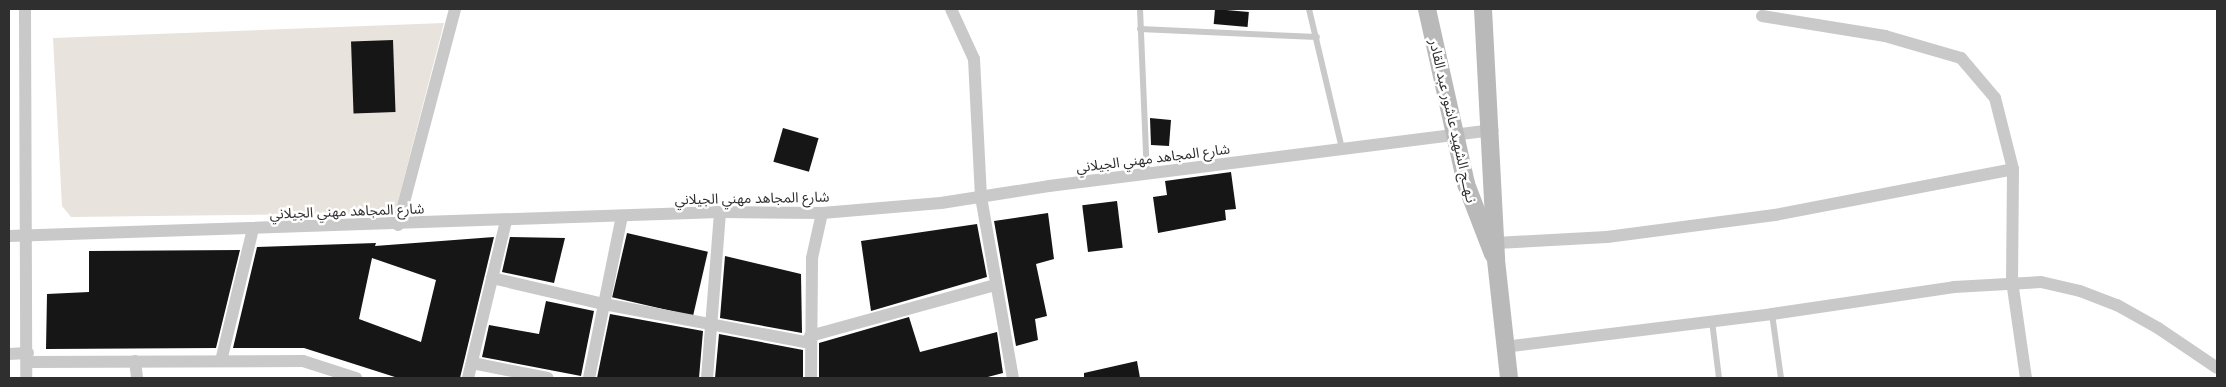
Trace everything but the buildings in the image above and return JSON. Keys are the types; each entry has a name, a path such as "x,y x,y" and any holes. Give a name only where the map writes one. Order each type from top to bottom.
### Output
{"main road":[{"name":"نـهــج الشهيد عاشور عبد القادر","path":"1427,9 1458,135 1472,205 1496,252"},
{"name":"نـهــج الشهيد عاشور عبد القادر","path":"1483,9 1492,130 1496,252 1504,346 1509,378"}],"street":[{"path":"25,9 28,358 26,378"},
{"path":"398,225 454,9"},
{"path":"951,9 974,59 981,197 995,285 1013,378"},
{"path":"1762,16 1885,36 1961,58 1995,98 2013,169 2012,282 2026,378"},
{"name":"شارع المجاهد مهني الجيلاني","path":"9,236 253,230 720,212 822,213 981,197 1147,173 1492,130"},
{"path":"1496,252 1775,215 2013,169"},
{"path":"707,378 720,212"},
{"path":"811,378 812,258 822,213"},
{"path":"589,378 622,216"},
{"path":"468,378 506,221"},
{"path":"222,361 253,230"},
{"path":"492,278 711,326 810,339 995,285"},
{"path":"1504,346 1772,314 1954,287 2012,282 2041,282 2080,291 2117,305 2158,328 2217,368"},
{"path":"9,354 28,358 135,361 303,360 356,378"},
{"path":"135,361 137,378"},
{"path":"472,363 548,378"}],"lane":[{"path":"1140,9 1147,173"},
{"path":"1309,9 1342,149"},
{"path":"1140,29 1317,37"},
{"path":"1772,314 1781,378"},
{"path":"1712,321 1719,378"}],"shaded area":[{"path":"444,23 395,213 71,217 62,206 53,38"}]}
